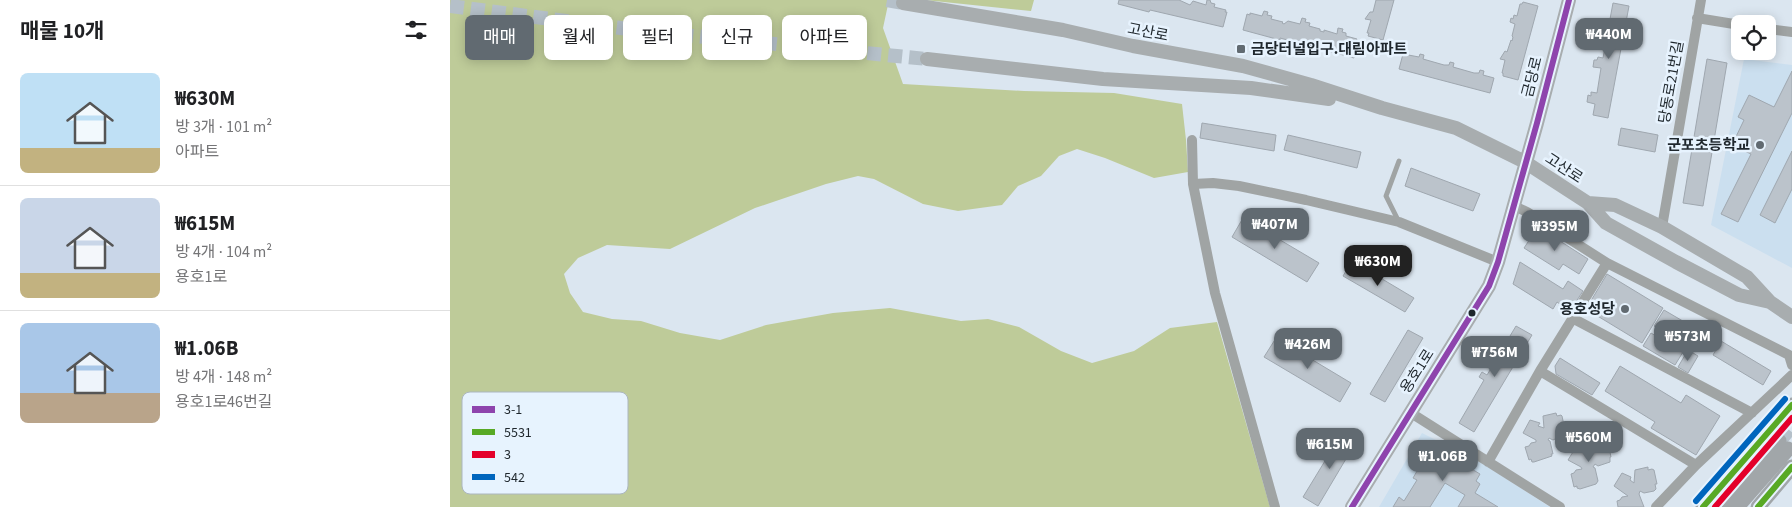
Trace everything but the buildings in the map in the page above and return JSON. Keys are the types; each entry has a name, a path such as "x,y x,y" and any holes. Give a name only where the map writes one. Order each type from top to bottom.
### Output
{"main road":[{"path":"1703,507 1786,418 1792,405"},
{"path":"1721,507 1784,445 1737,507"},
{"path":"1758,507 1792,467"}],"street":[{"name":"금당로","path":"1525,162 1569,0"},
{"name":"당동로21번길","path":"1662,228 1700,0"},
{"name":"고산로","path":"904,2 1063,30 1133,46 1243,66 1456,128 1525,162 1588,203 1606,223 1676,262 1739,296 1770,302"},
{"path":"1698,18 1731,24"},
{"path":"1776,30 1792,32"},
{"name":"고산로","path":"927,58 1103,79 1251,88 1308,95 1382,108"},
{"path":"1192,140 1193,184 1215,293 1276,507"},
{"name":"용호1로","path":"1352,507 1489,286 1498,262 1525,162"},
{"path":"1193,184 1213,183 1240,186 1399,222 1498,262"},
{"name":"고산로","path":"1588,203 1615,205 1662,228 1747,277 1770,302 1792,317"},
{"path":"1514,206 1527,212 1607,263 1791,360"},
{"path":"1488,462 1540,371 1607,263"},
{"path":"1574,319 1752,412"},
{"path":"1540,371 1696,465"},
{"path":"1656,507 1696,465 1792,375"},
{"path":"1411,413 1560,507"}],"lane":[{"path":"1399,161 1386,196 1399,222"}],"shaded area":[{"name":"군포초등학교","path":"1744,60 1792,65 1792,268 1711,225"},
{"path":"1422,433 1480,462 1550,507 1379,507"}],"green space":[{"path":"450,0 889,0 883,28 903,84 1024,91 1114,93 1182,104 1188,172 1154,178 1077,149 1059,156 1041,176 1018,186 1002,205 958,211 923,204 874,179 858,176 826,184 755,208 670,249 607,245 578,258 564,274 570,293 583,312 612,319 641,321 680,333 720,340 766,325 833,313 890,308 961,321 988,319 1019,327 1061,351 1092,363 1134,351 1170,328 1217,322 1270,507 450,507"},
{"path":"925,0 1034,0 1031,11"}],"tunnel":[{"path":"887,0 903,3"},
{"path":"450,6 644,31 927,59"},
{"path":"1779,441 1792,425"}],"transit line":[{"name":"3-1","path":"1352,507 1489,286 1498,262 1537,123 1569,0"},
{"name":"542","path":"1696,501 1785,399"},
{"name":"5531","path":"1703,507 1792,405"},
{"name":"3","path":"1715,507 1792,418"},
{"name":"5531","path":"1758,507 1792,467"}],"place":[{"name":"금당터널입구.대림아파트","path":"1241,49"},
{"name":"군포초등학교","path":"1760,145"},
{"name":"용호성당","path":"1625,309"}]}
